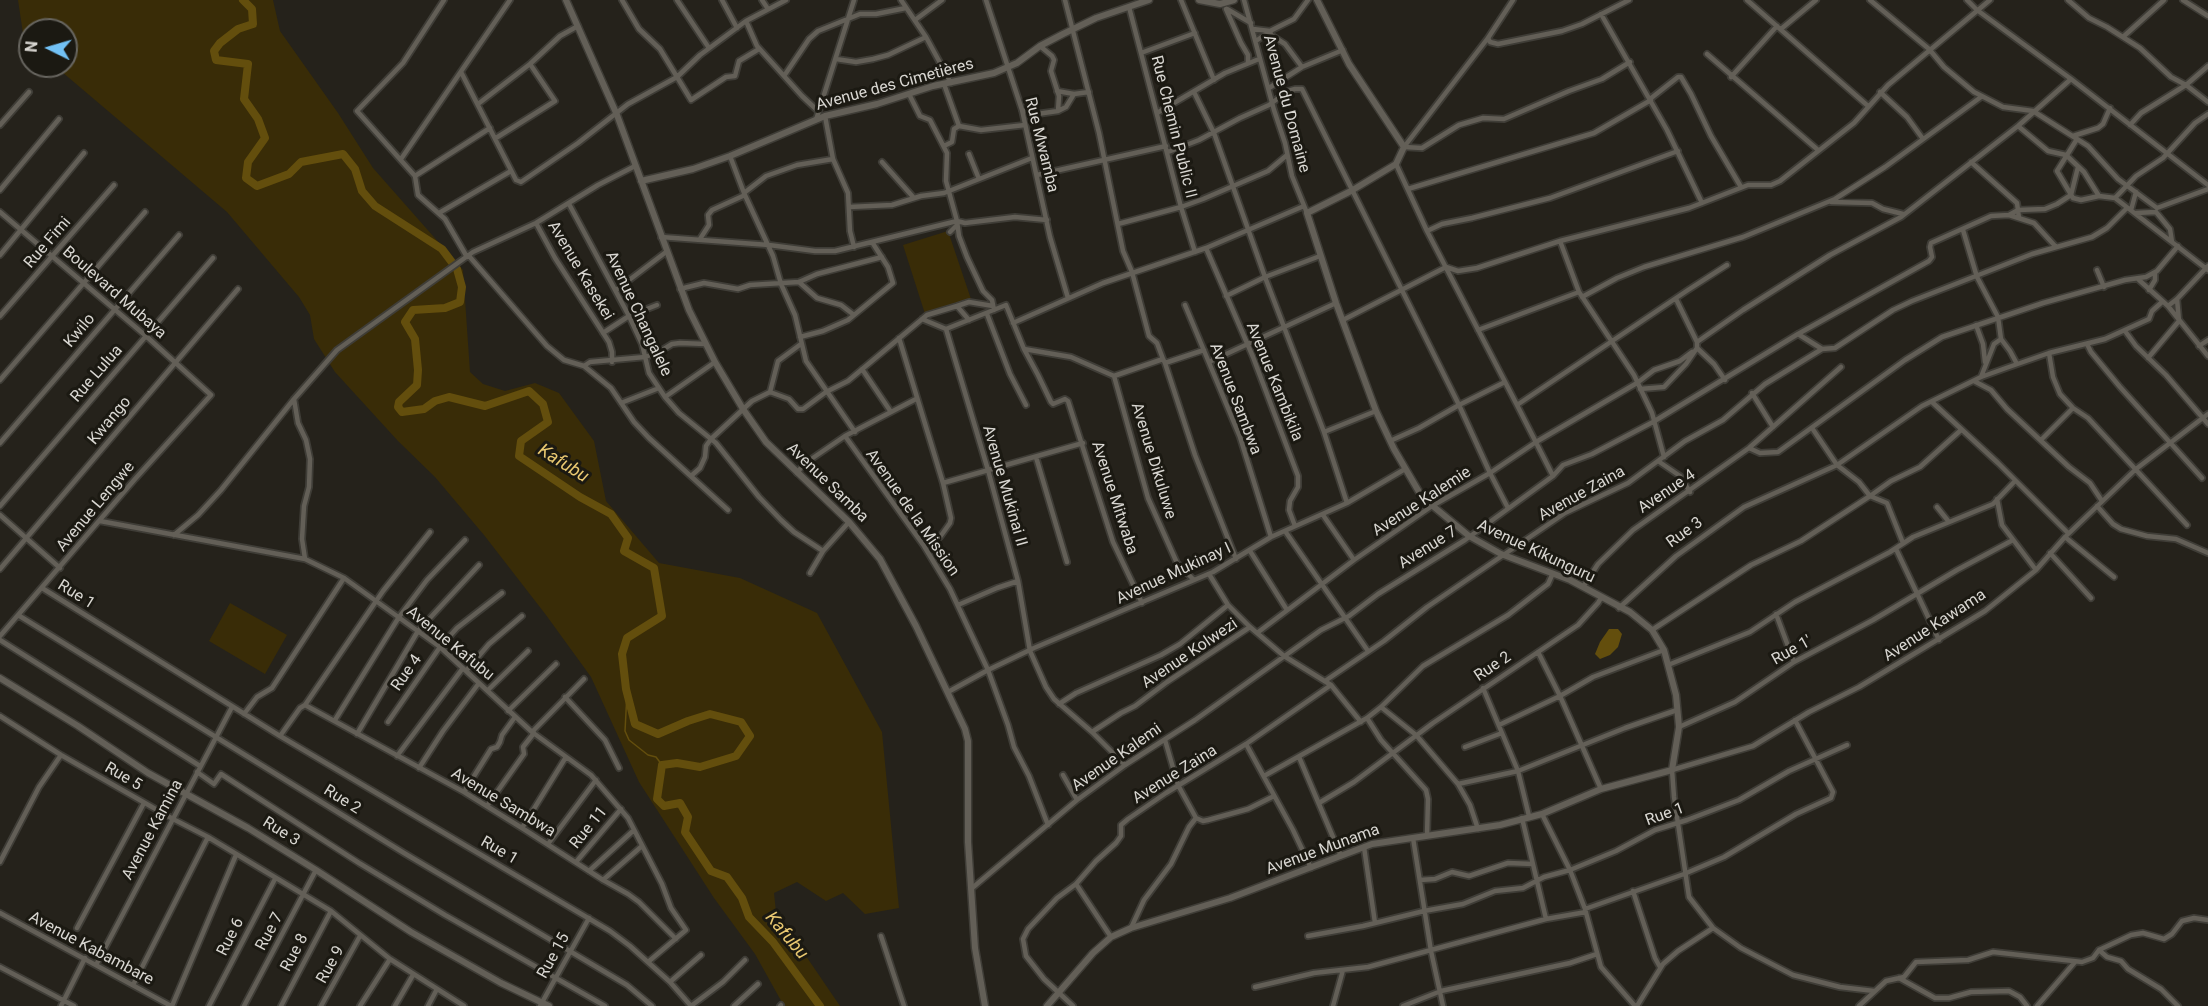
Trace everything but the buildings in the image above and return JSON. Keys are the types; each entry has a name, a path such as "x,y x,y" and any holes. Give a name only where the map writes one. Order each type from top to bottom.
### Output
{"street":[{"path":"444,0 403,63 357,111 415,176 418,195 445,219 468,256 547,346 564,360 584,366 611,388 649,438 728,510"},
{"path":"400,159 510,0"},
{"name":"Avenue Samba","path":"566,0 616,115 680,289 715,362 742,408 766,442 871,546 892,578 965,729 968,741 971,889 975,948 985,1006"},
{"path":"622,0 639,29 660,49 689,98 693,100 726,77 735,76 739,61 759,49"},
{"path":"677,0 709,48"},
{"path":"722,0 737,28"},
{"path":"762,0 768,9"},
{"path":"461,72 511,171 516,180 521,182 616,115 628,104 677,77 709,48 746,21 786,0"},
{"path":"816,120 854,0"},
{"path":"901,0 926,37 947,84 958,126"},
{"path":"915,20 942,0"},
{"name":"Rue Mwamba","path":"986,0 1022,110 1047,220 1068,298"},
{"path":"1065,0 1089,92 1123,251 1132,272 1149,336 1157,343 1195,455 1236,559"},
{"name":"Avenue des Cimetières","path":"641,181 693,169 730,156 825,116 994,74 1008,68 1040,46 1096,18 1140,1 1149,0"},
{"path":"1181,0 1214,80"},
{"path":"1202,0 1217,2 1234,0"},
{"name":"Avenue du Domaine","path":"1244,0 1292,176 1306,209"},
{"path":"1256,41 1294,19 1308,0"},
{"path":"1317,0 1355,75 1404,147"},
{"path":"1013,323 1132,272 1206,248 1248,229 1351,191 1396,164 1404,147 1488,38 1513,0"},
{"path":"1488,38 1494,44 1503,44 1572,28 1629,0"},
{"path":"1747,0 1868,106"},
{"path":"1870,0 1929,49 1966,87 1981,97 2007,108 2033,111 2088,146 2118,179 2157,210 2170,229 2172,242"},
{"path":"1967,0 1977,10 2110,108 2208,187 2157,210 2131,210"},
{"path":"1343,320 1446,267 1458,271 1477,268 1560,241 1702,203 1741,187 1753,184 1771,185 1780,181 1854,123 1880,92 1990,0"},
{"path":"2068,0 2088,18 2140,48 2171,77 2208,102"},
{"path":"2123,37 2164,0"},
{"path":"2183,0 2208,16"},
{"path":"1731,77 1779,27 1812,1"},
{"path":"1217,2 1252,26 1270,31 1271,35 1288,48 1302,67"},
{"name":"Rue Chemin Public II","path":"1129,7 1181,207 1195,252"},
{"path":"784,76 809,39 831,25 860,14 876,14 906,8"},
{"path":"1226,9 1240,43 1248,55 1248,63"},
{"path":"1600,14 1611,36 1630,62 1678,151 1702,203"},
{"path":"746,21 759,49 818,111"},
{"path":"478,104 531,64 560,36 578,26"},
{"path":"1141,53 1195,33"},
{"path":"836,59 856,62 873,59 888,55 926,37"},
{"path":"1040,46 1054,60 1051,71 1059,96 1058,111"},
{"path":"1269,88 1302,67 1343,50"},
{"path":"1707,54 1818,150"},
{"path":"1157,113 1214,80 1259,59"},
{"path":"1404,147 1422,148 1460,125 1483,118 1504,118 1602,80 1630,62"},
{"path":"496,138 555,101 531,64"},
{"path":"2130,125 2141,113 2186,85 2208,66"},
{"path":"1407,189 1594,133 1650,100 1678,77 1681,77 1711,136 1741,187"},
{"name":"Avenue Kalemie","path":"1322,585 1354,560 1432,507 1637,383 1654,370 1680,361 1697,345 1790,280 1903,214 2018,126 2071,79"},
{"path":"1036,175 1104,160 1180,148 1272,103 1288,92 1302,89 1508,508"},
{"path":"1057,91 1074,94 1089,92"},
{"path":"0,125 29,92"},
{"path":"1194,92 1214,133 1265,277 1324,432 1347,503"},
{"path":"1880,92 1906,117 1923,139"},
{"path":"909,94 920,116 930,120 944,147 948,159 946,181 967,257 983,291 992,300 993,308"},
{"path":"1022,110 1037,114 1058,111 1066,107 1074,94"},
{"path":"1478,330 1581,295 1644,267 1743,237 1827,202 1871,176 1981,97"},
{"path":"2110,108 2103,124 2075,137 2058,167 2057,174 2076,200 2116,196 2207,268 2168,306"},
{"path":"2116,196 2167,153 2195,123 2208,114"},
{"path":"825,116 833,159 846,184 850,231 854,247"},
{"path":"0,190 59,119"},
{"path":"958,126 981,130 1025,125"},
{"path":"944,147 952,142 954,129 958,126"},
{"path":"2018,126 2048,151 2066,155 2089,178 2099,196"},
{"path":"415,176 490,128"},
{"path":"1427,231 1442,224 1472,219 1558,195 1678,151"},
{"path":"0,255 84,153"},
{"path":"969,154 979,179"},
{"path":"1118,224 1181,207 1232,187 1268,171 1287,155"},
{"path":"730,156 769,245 781,284 795,315 806,361 855,432"},
{"path":"849,207 892,205 950,190 1032,158"},
{"path":"700,239 709,225 708,215 711,210 745,194 766,176 798,165 833,159"},
{"path":"882,162 914,198"},
{"path":"1971,162 2015,201 2019,218"},
{"path":"1396,164 1427,231 1553,476"},
{"path":"174,535 198,515 221,490 294,399 337,350 468,256 536,223 598,185 635,166"},
{"path":"1653,423 1798,334 1929,261 1932,257 1930,247 1932,243 1984,219 2009,215 2018,210 2045,209 2071,195 2078,167"},
{"path":"439,213 511,171"},
{"path":"2116,196 2118,179"},
{"name":"Rue Fimi","path":"0,316 114,185"},
{"path":"2131,210 2136,192"},
{"path":"1827,202 1872,203 1883,209 1903,214"},
{"name":"Avenue Changalele","path":"569,204 629,316 642,344 649,373 665,397 679,413 711,439 781,520 794,532 823,551"},
{"name":"Avenue Kikunguru","path":"1306,209 1336,303 1376,411 1405,470 1422,497 1469,536 1504,555 1583,587 1630,612 1652,630 1664,650 1677,710 1678,727 1672,770 1684,873 1692,904 1713,928 1741,948 1793,975 1840,987 1874,991"},
{"name":"Avenue Zaina","path":"1325,681 1427,607 1565,513 1628,483 1684,441 1723,420 1752,393 1822,349 1835,348 1893,310 1912,301 2021,258 2092,237 2131,210"},
{"name":"Boulevard Mubaya","path":"0,212 147,336 211,395"},
{"path":"0,380 145,212"},
{"path":"2009,215 2034,223 2056,247"},
{"path":"661,237 835,251 957,223 1015,217 1047,220"},
{"name":"Avenue Kasekei","path":"536,223 555,258 603,333 612,352 612,362"},
{"path":"950,232 957,223"},
{"path":"1963,230 1977,277 1998,317 2001,339 2017,364"},
{"name":"Kwilo","path":"0,443 179,235"},
{"path":"1560,241 1581,295 1613,342 1652,413 1664,457"},
{"path":"801,337 823,331 848,320 893,283 894,280 882,256 872,242"},
{"path":"1749,448 1760,453 1778,452 1942,337 1998,317 2125,280 2139,280 2155,273 2178,246"},
{"name":"Avenue Kambikila","path":"1206,248 1247,344 1298,476 1298,487 1290,501 1289,510 1295,526"},
{"path":"616,290 666,252"},
{"path":"680,289 704,283 738,289 750,285 799,282 817,274 882,256"},
{"path":"1226,296 1265,277 1320,256"},
{"name":"Rue Lulua","path":"0,506 213,258"},
{"path":"1517,405 1727,265"},
{"path":"2097,270 2103,287"},
{"path":"2149,290 2155,280 2155,273"},
{"path":"2139,280 2168,306 2208,356"},
{"path":"799,282 817,298 841,305 854,315"},
{"name":"Kwango","path":"0,569 238,289"},
{"path":"1676,299 1700,353 1714,364 1725,380"},
{"path":"2148,358 2178,321 2177,299"},
{"path":"770,392 789,399 798,409 803,409 826,392 848,381 927,315 969,302 993,308 1006,306 1023,349 1071,357 1114,376 1204,350"},
{"name":"Rue 3","path":"1619,608 1676,556 1744,507 1837,465 1905,417 1981,377 2049,353 2099,342 2149,319 2152,311 2162,302"},
{"path":"1209,362 1336,303"},
{"path":"603,333 629,316 657,305"},
{"name":"Avenue Sambwa","path":"1185,305 1240,437 1271,537"},
{"path":"957,306 969,321"},
{"path":"922,319 946,329 987,314 993,308"},
{"path":"987,314 1004,361 1026,405"},
{"path":"1976,325 1983,344 1986,363 1992,373"},
{"name":"Avenue Mukinai II","path":"946,329 1018,581 1030,651 1046,687 1059,704 1092,732 1125,765"},
{"path":"2125,331 2136,346 2175,385 2208,423"},
{"path":"1798,334 1822,349"},
{"path":"898,338 943,483 951,518 940,537 924,546"},
{"path":"1981,377 1994,344 2001,339"},
{"path":"2199,346 2208,340"},
{"path":"584,366 590,363 645,357 672,345 706,344"},
{"path":"691,476 700,468 705,457 706,446 711,439 742,408 770,392 778,361 801,344"},
{"path":"2087,344 2120,387 2202,478"},
{"path":"1640,389 1664,387 1686,364 1697,345"},
{"name":"Avenue Mitwaba","path":"1023,349 1050,402 1053,404 1067,399 1113,542 1142,603"},
{"path":"2049,353 2056,386 2073,408 2088,418 2187,525"},
{"path":"665,397 715,362"},
{"name":"Avenue 4","path":"1583,587 1598,564 1633,530 1690,492 1749,448 1795,410 1841,367"},
{"path":"862,369 891,412"},
{"name":"Avenue Dikuluwe","path":"1114,376 1148,498 1177,563 1194,580"},
{"path":"1974,381 1990,390 2069,467 2090,483 2102,501"},
{"path":"1390,441 1505,382"},
{"path":"621,404 659,388"},
{"path":"1752,393 1773,426"},
{"name":"Avenue Lengwe","path":"0,638 211,395"},
{"path":"294,399 298,423 306,440 310,459 302,539 305,559"},
{"path":"797,473 804,464 845,436 916,399"},
{"path":"1932,402 1998,463 2067,535 2114,577"},
{"path":"2041,440 2073,408"},
{"path":"1324,432 1376,411"},
{"name":"Avenue Kawama","path":"1672,770 1753,746 1796,720 1859,687 1985,611 2036,570 2067,535 2136,469 2208,414"},
{"name":"Avenue 7","path":"1284,656 1469,536 1553,476 1563,465 1592,454 1653,423"},
{"path":"1812,428 1837,465 1858,482 1870,496 1887,502 1903,543"},
{"path":"1652,630 1744,569 1802,541 1891,481 1920,467 1961,430"},
{"name":"Avenue de la Mission","path":"845,436 924,546 958,605 988,670 1014,747 1029,776 1048,825"},
{"path":"943,483 1083,443"},
{"path":"1036,457 1067,562"},
{"path":"1658,461 1680,476 1690,492"},
{"name":"Avenue Mukinay I","path":"948,692 1030,651 1209,574 1271,537 1347,503 1405,470"},
{"path":"1668,665 1750,632 1776,614 1896,549 1903,543 1993,504 2015,481"},
{"path":"1997,499 2002,525 2036,570"},
{"path":"2097,506 2113,524 2121,529 2147,536 2176,539 2208,553"},
{"path":"1937,507 1949,522"},
{"path":"0,515 60,567"},
{"path":"1323,515 1354,560"},
{"name":"Avenue Kafubu","path":"100,521 305,559 344,578 376,600 440,647 515,717 596,780 628,818 671,908 686,930 676,939"},
{"path":"810,573 823,551 849,522"},
{"path":"1285,531 1368,651"},
{"path":"280,736 300,708 305,705 376,600 430,532"},
{"path":"334,720 399,617 427,580 465,540"},
{"name":"Rue 1'","path":"1678,727 1735,702 1794,662 1873,621 2013,540"},
{"path":"1896,549 1939,640"},
{"path":"1250,551 1287,610"},
{"path":"2050,553 2091,598"},
{"path":"357,734 418,631 479,565"},
{"path":"1264,776 1367,718 1423,666 1508,615 1548,584 1553,573"},
{"path":"1209,574 1228,605 1250,627 1284,656 1331,685 1361,722"},
{"path":"244,714 257,697 272,688 344,578"},
{"path":"958,605 1018,581"},
{"name":"Avenue Kolwezi","path":"1257,633 1322,585"},
{"name":"Rue 1","path":"42,588 280,736 589,918 630,946 670,982 691,1006"},
{"name":"Rue 4","path":"388,722 440,647 457,628 502,593"},
{"name":"Rue 2","path":"1319,803 1395,753 1416,735 1483,688 1578,625 1600,598"},
{"path":"1059,704 1076,693 1161,655 1180,644 1228,605"},
{"path":"1776,614 1794,662"},
{"name":"Rue 2","path":"18,615 414,859 627,985 652,1006"},
{"path":"397,756 464,669 522,616"},
{"name":"Avenue Kolwezi","path":"1092,732 1144,700 1250,627"},
{"path":"0,638 200,766"},
{"path":"1499,725 1560,696 1593,677 1664,650"},
{"path":"488,690 528,651"},
{"path":"1538,651 1601,789"},
{"name":"Avenue Kalemi","path":"971,889 1077,800 1284,656"},
{"path":"508,711 556,664"},
{"name":"Rue 3","path":"0,678 148,773 248,828 411,932 501,983 549,1006"},
{"path":"487,806 524,754 522,748 533,732 584,679"},
{"path":"419,768 479,683"},
{"name":"Avenue Zaina","path":"1076,884 1116,843 1120,836 1121,825 1178,785 1246,744 1331,685"},
{"path":"1483,688 1518,771 1533,864 1546,919"},
{"path":"565,697 604,740 619,768"},
{"name":"Avenue Sambwa","path":"305,705 464,792 548,844 639,902 676,939"},
{"name":"Avenue Kamina","path":"96,964 232,706"},
{"path":"1381,707 1416,735 1458,784 1470,805 1478,829"},
{"path":"1458,784 1518,771 1677,710"},
{"name":"Rue 5","path":"0,716 61,755 208,837 331,911 360,936 413,975 464,1006"},
{"path":"464,792 491,749 500,742 502,735 515,717"},
{"path":"1367,718 1376,733 1428,795 1426,836"},
{"path":"1256,987 1314,973 1368,967 1546,919 1586,911 1724,857 1796,814 1831,798 1833,792 1796,720"},
{"path":"1465,747 1502,733"},
{"path":"1165,740 1178,785 1196,818 1203,821 1208,820 1253,807 1274,796"},
{"path":"1246,744 1311,868"},
{"name":"Rue 1","path":"1308,936 1463,904 1495,891 1509,888 1520,889 1537,880 1570,870 1616,851 1655,830 1739,800 1767,783 1847,745"},
{"path":"0,862 39,787 61,755"},
{"path":"522,828 566,757"},
{"path":"1299,757 1341,856"},
{"name":"Avenue Munama","path":"1047,1006 1093,952 1111,937 1131,928 1230,898 1364,847 1390,840 1500,825 1542,814 1601,789 1672,770"},
{"path":"197,772 214,784 221,774 358,863 478,935 605,1006"},
{"path":"1063,775 1077,800"},
{"path":"548,844 596,780"},
{"path":"77,927 144,803"},
{"name":"Rue 11","path":"576,862 621,809"},
{"path":"1542,814 1570,870 1586,911 1597,954 1606,974 1636,1006 1660,967 1678,951 1713,928"},
{"path":"1131,928 1144,900 1171,864 1189,827 1196,818"},
{"path":"589,871 634,830"},
{"path":"134,985 208,837"},
{"path":"1413,838 1431,951 1443,1006"},
{"path":"603,880 642,846"},
{"path":"1364,847 1375,923"},
{"path":"171,1006 236,855"},
{"path":"1420,880 1435,879 1452,872 1469,876 1508,863 1533,864"},
{"name":"Rue 7","path":"244,1006 316,870"},
{"name":"Rue 6","path":"209,1006 275,879"},
{"path":"1073,1006 1044,979 1026,956 1023,949 1024,934 1057,898 1076,884 1111,937"},
{"path":"1633,891 1654,958 1660,967"},
{"name":"Rue 8","path":"281,1006 331,911"},
{"name":"Avenue Kabambare","path":"0,913 171,1006"},
{"name":"Rue 15","path":"541,1004 589,918"},
{"path":"1859,1006 1886,981 1904,976 1916,962 1968,960 1993,952 2075,962 2088,960 2099,950 2138,933 2168,938 2182,921 2194,918 2208,920"},
{"name":"Rue 9","path":"321,1006 360,936"},
{"path":"881,936 904,1006"},
{"path":"648,962 676,939"},
{"path":"2099,950 2108,957 2121,961 2128,969 2161,989 2178,1006"},
{"path":"1403,1006 1441,991 1570,963 1597,954"},
{"path":"670,982 701,955"},
{"path":"62,1003 85,958"},
{"path":"360,1006 390,958"},
{"path":"691,1006 723,982 745,960"},
{"path":"2037,1006 2075,962"},
{"path":"0,967 62,1003 74,1006"},
{"path":"1333,1006 1343,970"},
{"path":"395,1006 413,975"},
{"path":"1899,978 1935,998 1949,998 1979,991 2009,991 2020,997 2027,1006"},
{"path":"734,1006 758,984"},
{"path":"428,1006 437,989"},
{"path":"1935,998 1938,1006"}],"shaded area":[{"path":"18,0 273,0 280,31 338,113 373,168 463,270 470,372 483,384 505,391 535,383 559,393 594,441 606,501 659,563 740,578 817,613 882,732 899,908 865,914 843,893 826,901 797,882 774,893 776,912 840,1006 784,1006 755,954 714,898 639,782 591,677 546,615 484,535 435,477 398,441 335,372 314,339 310,315 299,297 227,212 69,78 78,78 78,18 21,18"},
{"path":"948,231 972,302 926,317 903,245"},
{"path":"230,603 287,635 265,674 209,641"},
{"path":"1609,629 1618,629 1622,634 1618,647 1610,655 1600,659 1595,654"}],"waterway":[{"name":"Kafubu","path":"243,0 252,9 253,24 238,29 220,43 214,51 216,60 248,64 244,99 258,119 265,138 248,162 246,178 257,186 289,174 301,162 343,154 355,169 362,191 375,206 442,249 457,269 462,287 460,302 445,308 413,310 405,322 415,339 417,385 399,402 398,407 402,412 424,409 435,401 449,397 485,406 529,391 543,404 548,422 521,441 519,456 580,497 611,514 628,538 624,551 654,568 662,616 627,638 622,654 626,689 635,724 658,734 710,714 741,722 750,736 736,756 700,767 677,763 662,765 657,799 664,806 680,803 688,817 685,832 711,871 727,877 742,898 749,917 773,942 820,1006"},
{"path":"627,693 625,731 629,740 648,755 656,757 662,765"}]}
